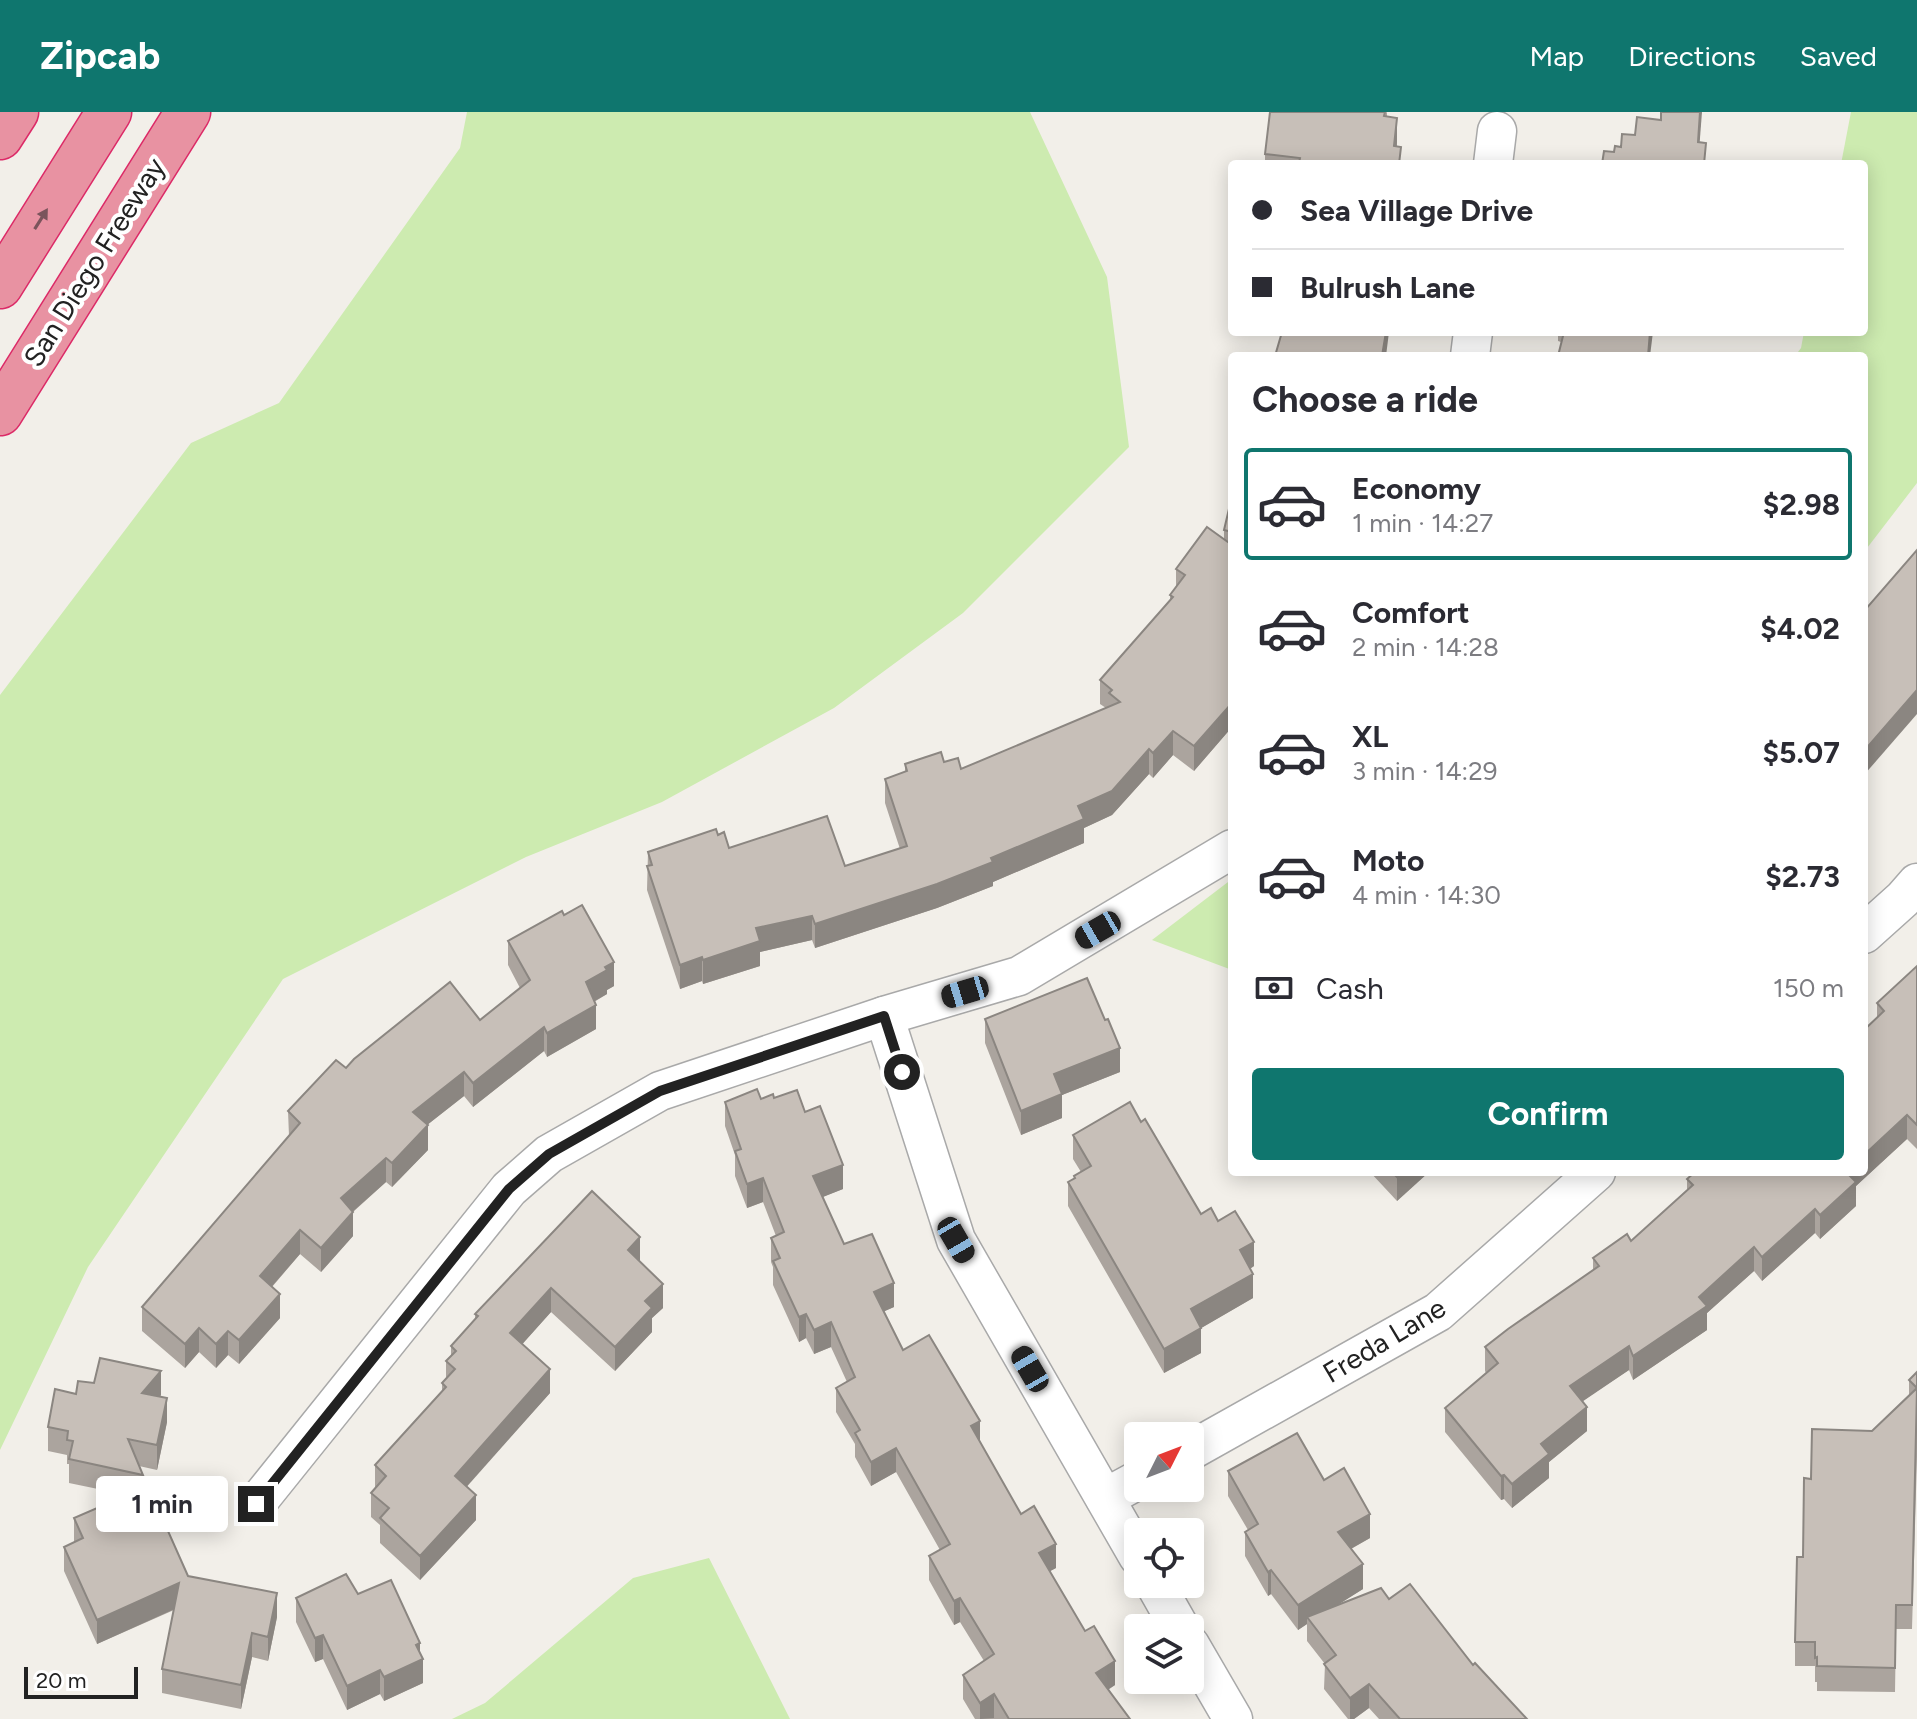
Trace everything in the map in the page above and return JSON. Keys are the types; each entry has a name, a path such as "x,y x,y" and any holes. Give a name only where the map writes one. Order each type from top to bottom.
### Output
{"highway":[{"path":"0,137 16,112"},
{"path":"0,286 109,112"},
{"name":"San Diego Freeway","path":"0,413 188,112"}],"street":[{"path":"256,1504 509,1189 549,1154 660,1091 884,1016 1019,976 1228,851"},
{"path":"1868,930 1917,883"},
{"path":"884,1016 956,1240 1124,1531"},
{"name":"Freda Lane","path":"1204,1443 1438,1312 1591,1176"},
{"path":"1105,1498 1124,1488"},
{"path":"1204,1669 1233,1719"}],"green space":[{"path":"467,112 1030,112 1107,277 1129,447 963,613 834,708 662,802 526,857 283,979 88,1267 0,1450 0,695 191,443 279,403 460,148"},
{"path":"1851,112 1917,112 1917,483 1868,547 1868,352 1798,352 1803,336 1868,336 1868,160 1842,160"},
{"path":"1228,882 1228,968 1152,940"},
{"path":"709,1558 790,1719 452,1719 485,1703 633,1578"}],"building":[{"path":"1270,112 1385,112 1384,116 1397,118 1394,146 1401,147 1399,160 1300,160 1265,154"},
{"path":"1661,112 1700,112 1698,142 1706,143 1704,160 1603,160 1604,151 1614,152 1615,146 1621,147 1622,134 1635,135 1637,117 1661,120"},
{"path":"1281,336 1385,336 1383,352 1276,352"},
{"path":"1563,336 1650,336 1648,352 1559,352"},
{"path":"1207,527 1228,542 1228,708 1194,746 1173,731 1153,753 1149,749 1112,791 1078,806 1084,819 991,858 993,862 815,924 812,916 756,928 760,941 680,965 647,866 652,865 648,852 716,829 718,835 724,832 729,848 827,816 845,866 907,846 885,779 907,771 905,764 941,752 944,762 958,758 961,769 1120,702 1100,680 1173,597 1170,595 1185,575 1176,569"},
{"path":"1917,550 1917,690 1868,746 1868,606"},
{"path":"582,905 614,962 605,967 607,970 586,982 596,1005 547,1033 544,1027 473,1083 464,1072 413,1112 428,1125 392,1163 386,1158 341,1198 353,1212 321,1248 300,1230 260,1276 280,1294 239,1340 228,1331 216,1344 199,1328 185,1344 142,1307 300,1123 288,1111 336,1060 346,1068 450,982 480,1020 530,980 508,941 562,911 564,915"},
{"path":"1917,966 1917,1125 1907,1115 1868,1151 1868,1026 1884,1011 1877,1003"},
{"path":"1087,978 1120,1048 1054,1074 1062,1094 1021,1111 985,1019"},
{"path":"757,1089 761,1099 797,1090 805,1112 820,1106 843,1165 813,1176 844,1244 872,1234 894,1283 874,1292 903,1350 929,1335 980,1421 971,1426 1021,1514 1034,1506 1056,1544 1039,1553 1085,1631 1094,1626 1115,1661 1096,1673 1130,1719 1009,1719 994,1694 980,1703 963,1675 994,1654 960,1598 954,1601 929,1556 950,1544 896,1448 871,1462 855,1433 860,1430 836,1388 855,1377 831,1322 814,1330 806,1314 799,1317 773,1261 780,1258 771,1238 784,1232 763,1178 747,1184 735,1151 741,1149 725,1102"},
{"path":"1130,1102 1141,1122 1145,1119 1201,1214 1211,1208 1218,1221 1235,1211 1254,1242 1240,1250 1253,1274 1191,1309 1201,1328 1164,1349 1068,1182 1091,1166 1073,1135"},
{"path":"1690,1176 1850,1176 1856,1182 1820,1215 1815,1209 1762,1257 1754,1247 1699,1297 1707,1306 1633,1356 1629,1346 1570,1386 1587,1407 1541,1444 1549,1454 1512,1484 1504,1475 1501,1476 1445,1408 1498,1363 1485,1347 1599,1266 1593,1258 1627,1234 1631,1241 1693,1185 1687,1179"},
{"path":"592,1191 640,1237 628,1250 663,1284 645,1301 652,1308 615,1347 551,1288 510,1333 550,1369 455,1476 476,1495 420,1556 380,1518 389,1508 371,1493 386,1476 375,1465 446,1387 442,1383 455,1369 446,1361 456,1351 451,1346 478,1316 475,1314"},
{"path":"100,1358 161,1371 142,1393 167,1398 157,1445 128,1439 143,1475 69,1459 73,1441 67,1440 68,1431 48,1427 55,1389 76,1394 78,1381 94,1383"},
{"path":"1917,1372 1917,1388 1909,1380"},
{"path":"1917,1388 1912,1605 1896,1605 1895,1668 1817,1666 1815,1642 1795,1642 1797,1557 1803,1557 1804,1478 1811,1479 1812,1429 1872,1431"},
{"path":"1297,1433 1324,1480 1344,1468 1370,1514 1338,1532 1363,1564 1298,1605 1271,1570 1268,1572 1245,1532 1258,1524 1228,1471"},
{"path":"148,1486 188,1576 277,1593 268,1637 252,1633 241,1685 162,1669 179,1583 97,1620 64,1547 83,1538 74,1518"},
{"path":"346,1574 358,1594 391,1580 420,1643 416,1645 423,1659 384,1677 380,1670 347,1686 323,1635 315,1638 296,1598"},
{"path":"1410,1584 1473,1665 1475,1663 1527,1719 1400,1719 1369,1684 1350,1698 1324,1664 1336,1655 1307,1617 1381,1588 1389,1599"}],"route":[{"path":"256,1504 509,1189 549,1154 660,1091 884,1016 902,1072"}]}
